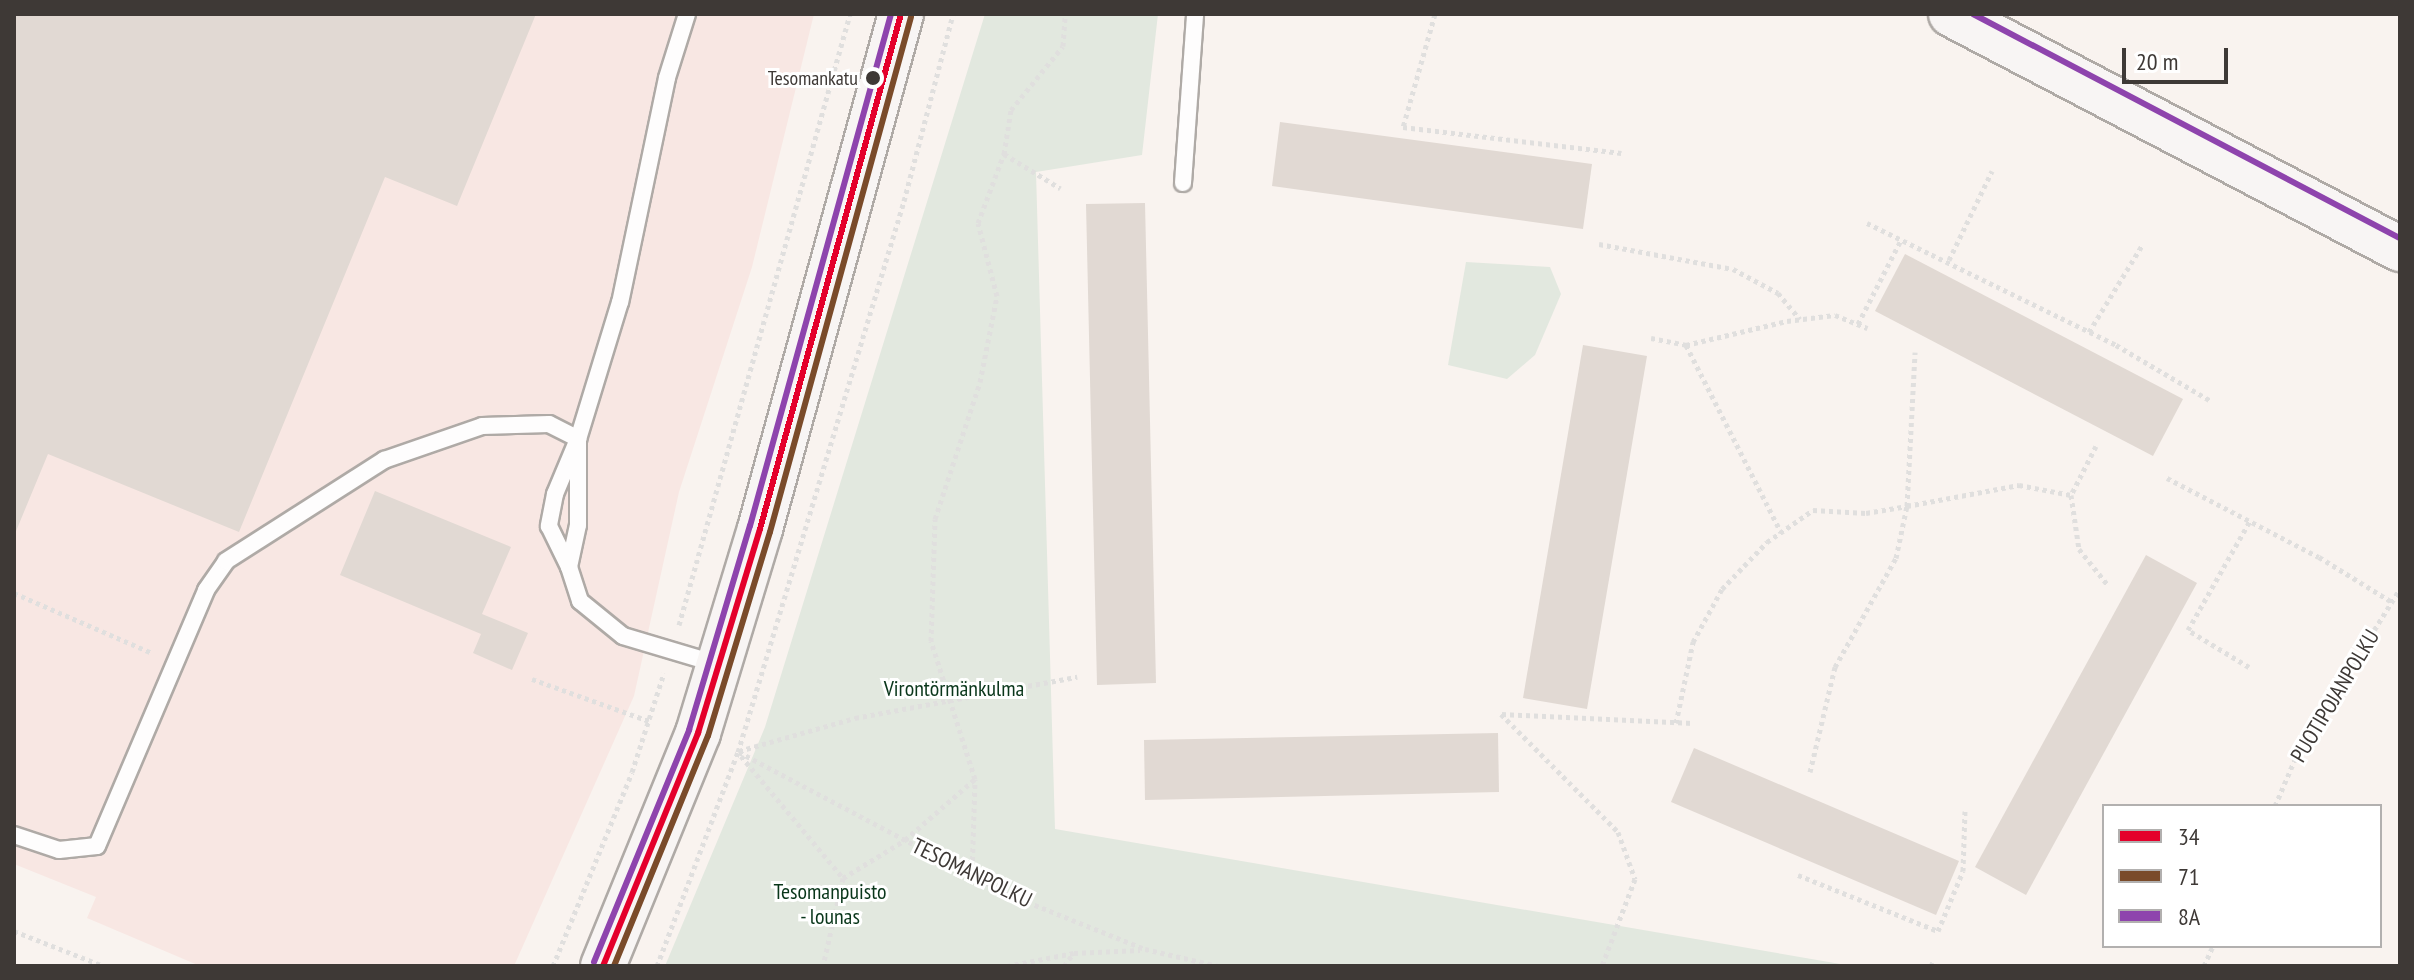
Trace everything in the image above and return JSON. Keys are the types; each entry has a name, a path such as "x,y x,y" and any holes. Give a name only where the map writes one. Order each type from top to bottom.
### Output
{"main road":[{"path":"603,966 698,733 901,14"},
{"path":"1951,14 2398,243"}],"lane":[{"path":"687,14 667,78 620,302 578,439 555,494 549,526 569,567 580,601 623,636 718,665"},
{"path":"1183,183 1195,14"},
{"path":"14,835 59,850 97,846 206,590 226,561 384,460 482,426 549,424 578,439"},
{"path":"569,567 578,525 578,439"}],"path":[{"path":"553,966 585,895 649,721 850,14"},
{"path":"972,876 975,779 947,702 931,641 935,519 980,382 997,296 978,223 1004,154 1011,110 1063,46 1065,14"},
{"path":"1435,14 1403,127 1621,153"},
{"path":"1004,154 1060,188"},
{"path":"1949,260 1992,171"},
{"path":"1867,223 1949,260 2089,332 2211,401"},
{"path":"1858,324 1901,240"},
{"path":"1599,244 1733,269 1778,293 1800,319"},
{"path":"2089,332 2143,244"},
{"path":"1651,338 1686,345 1800,319 1835,315 1868,328"},
{"path":"1686,345 1781,532"},
{"path":"1810,772 1835,667 1896,558 1907,506 1915,352"},
{"path":"2096,446 2071,495 2079,549 2107,584"},
{"path":"2167,478 2250,521 2392,602"},
{"path":"1676,723 1693,642 1722,589 1781,532 1813,510 1866,513 2019,485 2071,495"},
{"path":"2249,667 2188,630 2250,521"},
{"name":"PUOTIPOJANPOLKU","path":"2276,804 2298,752 2400,589"},
{"path":"14,593 175,663"},
{"path":"843,878 738,752 855,718 947,702 996,689 1077,677"},
{"path":"532,679 649,721"},
{"path":"1602,966 1635,879 1618,832 1501,714 1693,723"},
{"name":"TESOMANPOLKU","path":"738,752 972,876 1145,949 1218,966"},
{"path":"823,966 843,878 905,840 975,779"},
{"path":"1798,875 1938,931 1963,871 1965,811"},
{"path":"14,931 104,966"},
{"path":"1007,966 1074,953 1145,949"},
{"path":"1064,966 1074,953"}],"shaded area":[{"path":"14,14 814,14 752,267 679,492 634,696 514,966 200,966 87,918 96,897 14,864"}],"green space":[{"path":"985,14 1158,14 1142,155 1036,172 1055,829 1852,966 665,966 765,727"},
{"path":"1466,262 1550,267 1561,294 1535,355 1507,379 1448,365"}],"building":[{"path":"14,14 536,14 457,206 385,177 239,532 48,454 14,536"},
{"path":"1280,122 1592,164 1583,229 1272,186"},
{"path":"1145,203 1156,683 1097,685 1086,204"},
{"path":"1905,254 2183,399 2153,456 1875,311"},
{"path":"1583,345 1647,356 1587,709 1523,698"},
{"path":"375,491 511,547 482,614 528,633 512,670 473,653 481,634 340,575"},
{"path":"2146,555 2197,583 2026,895 1975,867"},
{"path":"1498,733 1499,792 1145,800 1144,740"},
{"path":"1694,748 1959,861 1936,915 1671,802"}],"transit line":[{"name":"8A","path":"594,962 689,730 750,526 891,14"},
{"name":"34","path":"603,966 698,733 760,529 901,14"},
{"name":"8A","path":"1973,14 2400,238"},
{"name":"71","path":"614,966 708,736 770,532 911,17"}],"place":[{"name":"Tesomankatu","path":"873,78"}],"park label":[{"name":"Virontörmänkulma","path":"954,689"},
{"name":"Tesomanpuisto - lounas","path":"830,904"}]}
